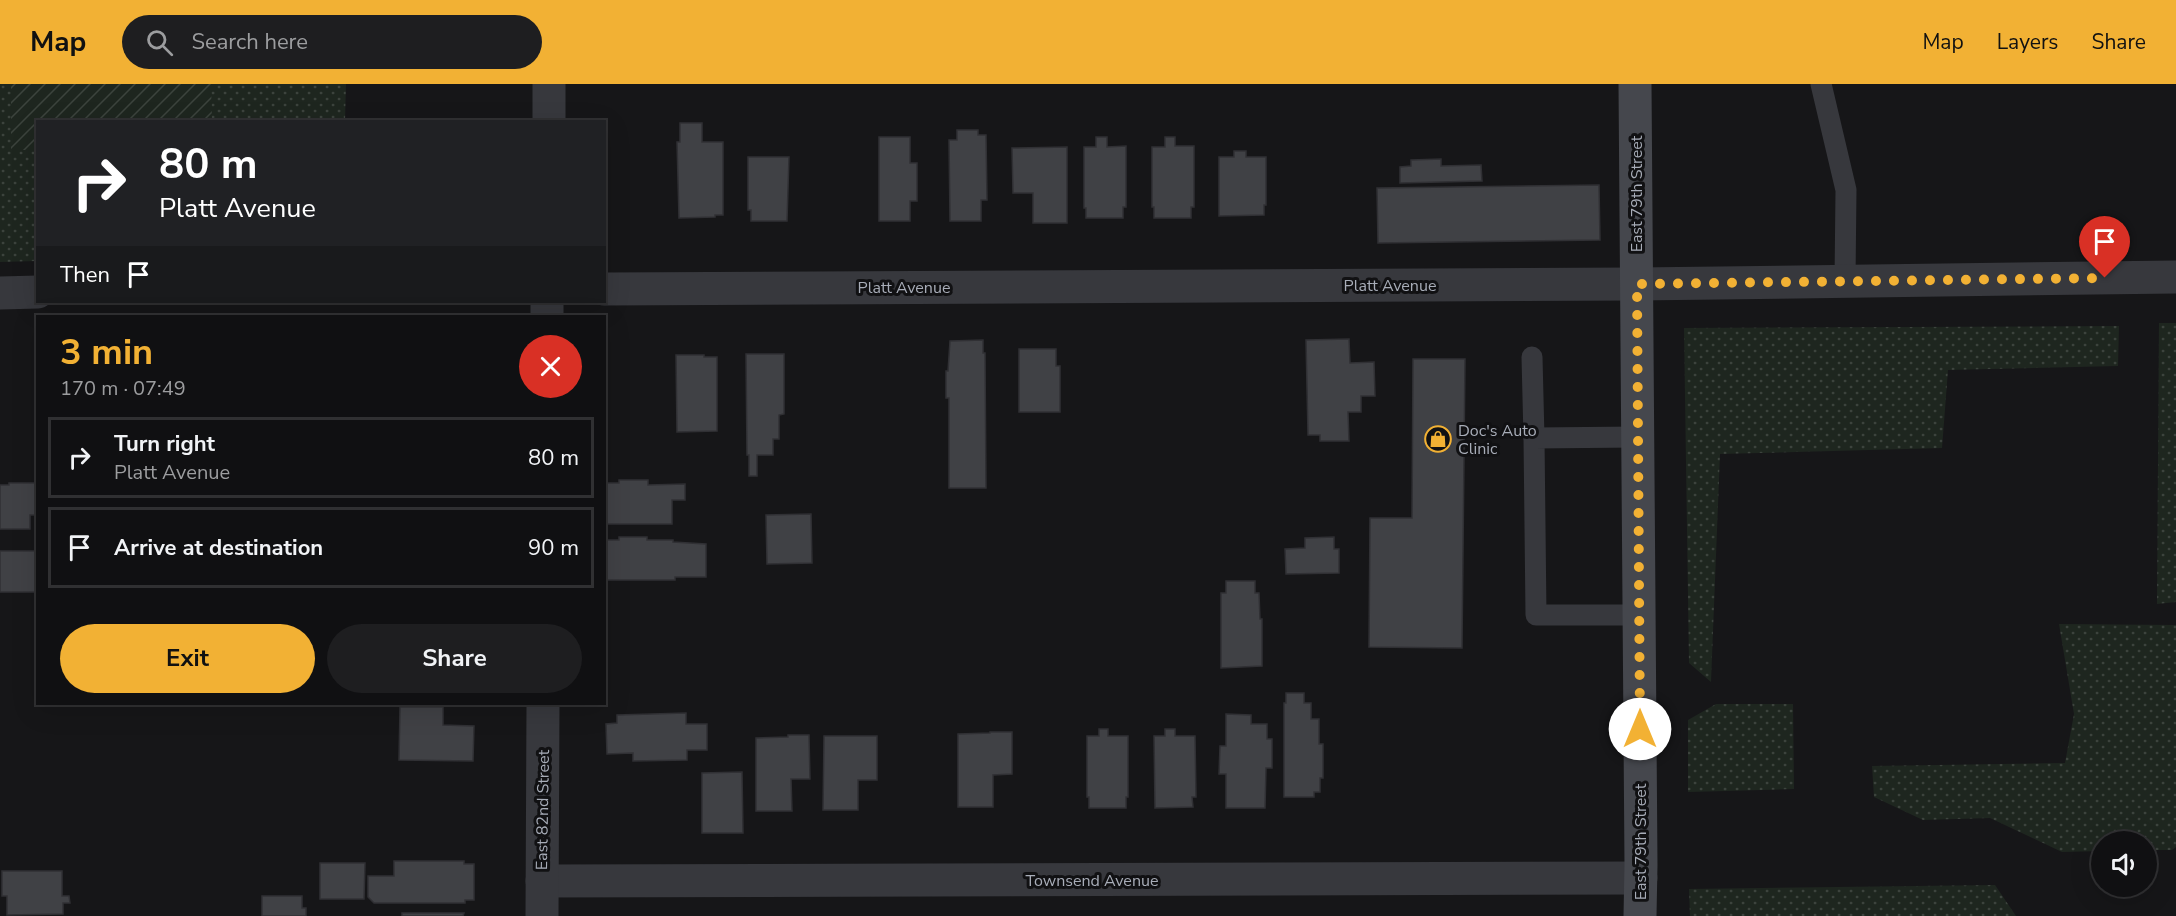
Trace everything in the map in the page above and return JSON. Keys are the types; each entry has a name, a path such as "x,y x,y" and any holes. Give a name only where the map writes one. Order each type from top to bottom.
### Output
{"main road":[{"name":"East 79th Street","path":"1635,84 1640,615 1640,916"}],"street":[{"path":"549,84 549,120"},
{"name":"Platt Avenue","path":"606,289 1637,284 2176,277"},
{"path":"0,292 36,292"},
{"name":"East 82nd Street","path":"542,916 543,705"},
{"name":"Townsend Avenue","path":"542,881 1641,878"}],"lane":[{"path":"1821,84 1846,190 1845,281"},
{"path":"1532,357 1536,615 1640,615"},
{"path":"1534,438 1638,436"}],"shaded area":[{"path":"0,84 346,84 345,120 36,120 36,261 0,262"},
{"path":"11,84 211,84 212,120 36,120 36,150 11,150"},
{"path":"2159,323 2176,323 2176,602 2157,604"},
{"path":"2119,326 2118,366 1948,370 1942,448 1720,454 1711,682 1689,663 1684,328"},
{"path":"2059,624 2176,625 2176,847 2172,850 2157,850 2157,831 2091,831 2091,851 2062,852 1990,818 1923,820 1874,797 1872,766 2065,763 2074,714"},
{"path":"1716,704 1793,704 1794,789 1688,792 1688,720"},
{"path":"1995,885 2016,916 1690,916 1689,889"}],"building":[{"path":"680,123 702,123 702,142 723,142 723,215 679,218 677,142 680,142"},
{"path":"957,130 978,130 978,135 986,135 987,200 981,200 981,221 950,221 949,140 957,140"},
{"path":"879,137 910,137 910,163 917,163 917,201 910,201 910,221 879,221"},
{"path":"1096,137 1107,137 1107,147 1126,146 1126,207 1123,207 1123,218 1086,218 1084,147 1096,147"},
{"path":"1165,137 1175,137 1175,146 1194,146 1194,207 1191,207 1191,218 1154,218 1152,147 1165,147"},
{"path":"1067,147 1067,223 1033,223 1033,193 1013,193 1012,148"},
{"path":"1234,151 1246,151 1246,157 1266,157 1264,215 1219,216 1219,157 1234,157"},
{"path":"748,157 789,157 787,221 751,221 751,210 748,210"},
{"path":"1441,159 1441,166 1481,165 1482,181 1400,183 1400,167 1411,166 1411,160"},
{"path":"1599,185 1600,240 1378,243 1377,188"},
{"path":"1349,339 1350,363 1374,362 1375,396 1361,396 1361,412 1348,412 1349,441 1320,441 1320,435 1308,435 1306,340"},
{"path":"983,340 986,488 949,488 949,398 946,398 946,371 948,371 950,341"},
{"path":"1019,349 1056,349 1056,366 1060,366 1060,412 1019,412"},
{"path":"746,354 784,354 784,414 779,415 779,439 773,439 773,455 757,455 757,476 749,476 749,455 747,455"},
{"path":"676,355 717,357 717,431 677,432"},
{"name":"Doc's Auto Clinic","path":"1413,359 1465,359 1462,648 1369,647 1370,518 1412,518"},
{"path":"619,480 648,480 648,485 685,484 685,500 672,500 672,524 606,524 606,483 619,483"},
{"path":"9,483 36,483 36,524 35,515 30,515 30,529 0,529 0,485 9,485"},
{"path":"811,514 812,563 767,564 766,515"},
{"path":"619,537 647,537 647,540 706,544 706,577 675,577 675,580 606,580 606,540 619,540"},
{"path":"1334,537 1334,549 1339,549 1339,573 1286,574 1285,549 1305,548 1305,538"},
{"path":"0,551 36,551 36,592 0,592"},
{"path":"1226,581 1255,581 1255,593 1259,593 1260,619 1262,619 1262,666 1221,668 1221,593 1226,593"},
{"path":"1286,693 1304,693 1304,703 1311,703 1311,719 1319,719 1319,744 1323,744 1323,778 1320,778 1320,792 1314,792 1314,797 1284,797 1284,703 1286,703"},
{"path":"400,707 443,707 443,725 474,726 473,761 399,760"},
{"path":"686,713 686,724 707,724 707,750 687,750 687,760 633,761 633,753 607,754 606,724 617,723 617,715"},
{"path":"1226,714 1251,715 1251,724 1267,724 1267,739 1272,739 1272,768 1266,768 1265,808 1226,808 1226,774 1219,774 1220,746 1226,746"},
{"path":"1099,729 1108,729 1108,736 1128,736 1126,808 1089,808 1087,736 1099,736"},
{"path":"1165,729 1175,729 1175,736 1195,736 1196,797 1192,797 1193,807 1155,808 1154,736 1165,736"},
{"path":"1012,732 1012,774 993,775 993,807 958,807 958,734"},
{"path":"788,735 809,735 810,779 791,779 792,811 756,811 756,738 788,737"},
{"path":"824,736 877,736 877,780 858,780 858,810 823,810"},
{"path":"742,772 743,833 702,833 702,773"},
{"path":"394,861 464,861 464,864 474,864 474,900 465,900 465,903 374,903 368,897 368,876 394,876"},
{"path":"320,863 365,863 364,899 320,899"},
{"path":"2,871 62,871 62,896 69,896 70,903 63,903 63,914 7,915 7,896 2,896"},
{"path":"262,896 302,896 302,908 306,908 306,916 262,916"},
{"path":"402,913 464,913 463,916 402,916"}],"place":[{"name":"Doc's Auto Clinic","path":"1438,439"}],"route":[{"path":"1640,729 1637,284 2105,278"}]}
